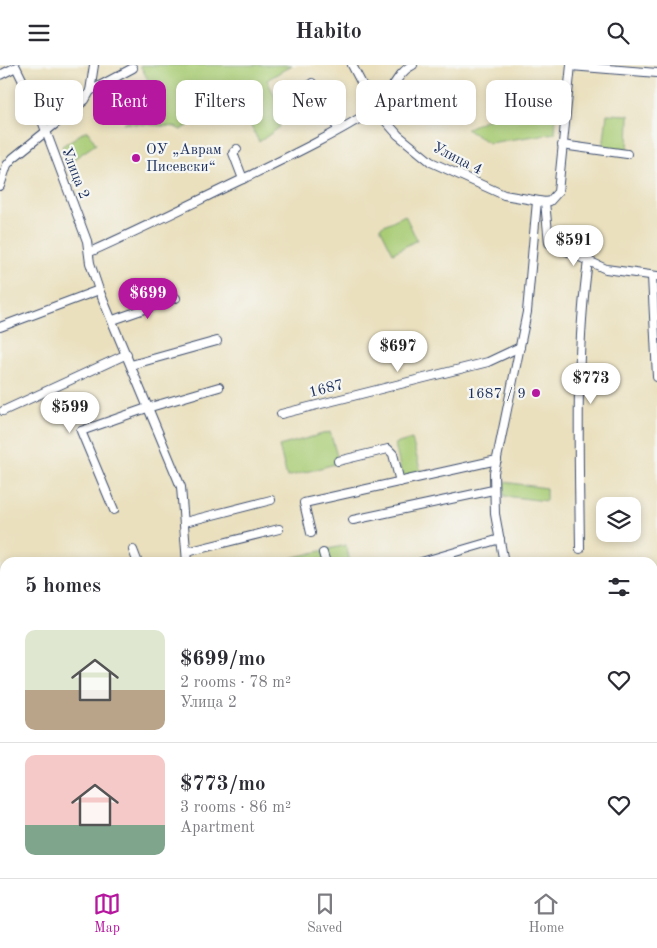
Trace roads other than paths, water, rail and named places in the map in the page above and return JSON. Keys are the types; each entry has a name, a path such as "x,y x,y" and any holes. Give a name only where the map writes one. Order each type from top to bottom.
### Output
{"street":[{"path":"0,186 3,170 20,151 85,100 90,91 94,65"},
{"name":"Улица 4","path":"352,65 360,80"},
{"path":"398,80 407,66"},
{"path":"541,201 554,199 558,192 571,66 657,73"},
{"name":"Улица 2","path":"0,75 16,67 45,133 87,241 90,263 99,290 181,487 186,522 187,557"},
{"path":"90,91 133,68"},
{"path":"90,252 156,223 356,119"},
{"path":"336,125 338,129"},
{"name":"Улица 4","path":"389,125 398,135 431,161 504,195 541,201"},
{"path":"562,145 627,154"},
{"path":"237,149 233,153 243,179"},
{"path":"541,201 549,243 606,269 655,276 657,377"},
{"path":"503,557 493,490 509,393 527,312 541,201"},
{"path":"580,549 579,367 581,312 588,261"},
{"path":"0,327 99,290"},
{"path":"113,320 176,298"},
{"path":"131,365 217,341"},
{"name":"1687","path":"281,414 488,361 520,347"},
{"path":"3,411 127,354"},
{"path":"114,510 80,431 148,407 219,387"},
{"path":"338,461 388,449 394,454 400,481"},
{"path":"311,533 304,503 497,459"},
{"path":"352,520 493,490"},
{"path":"186,522 271,500"},
{"path":"187,552 279,529"},
{"path":"438,557 500,539"},
{"path":"133,550 136,557"},
{"path":"323,553 324,557"}],"place":[{"name":"ОУ „Аврам Писевски“","path":"136,158"},
{"name":"1687 / 9","path":"536,393"}]}
